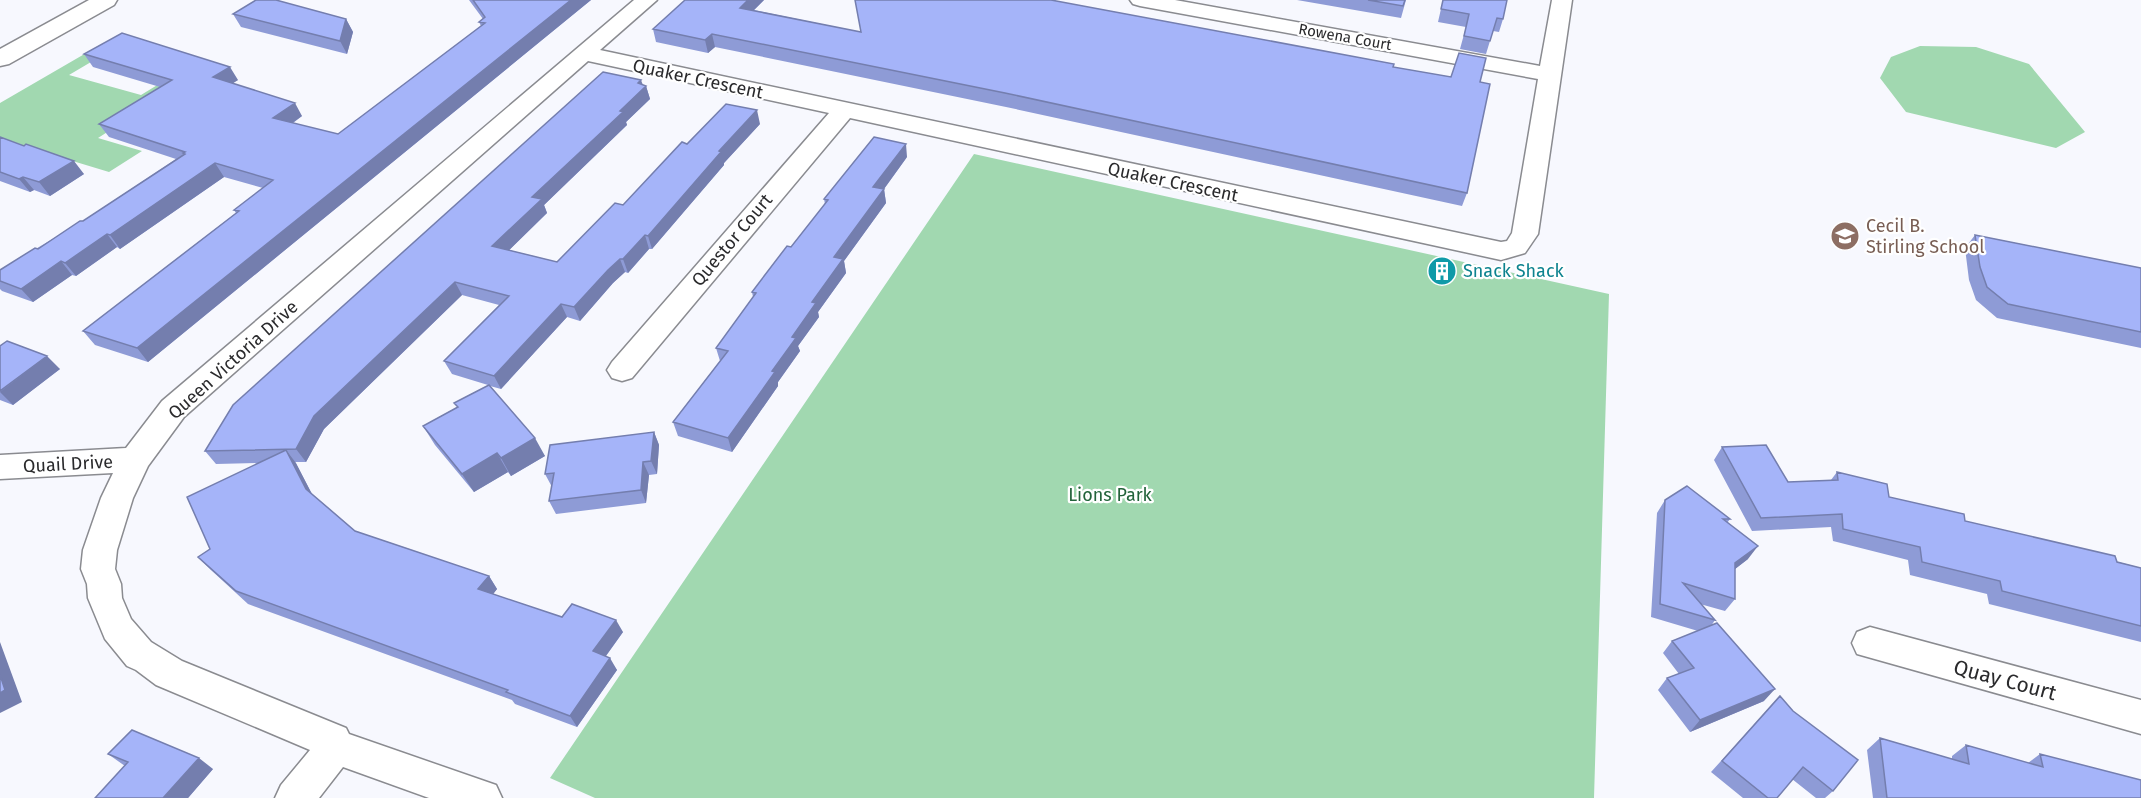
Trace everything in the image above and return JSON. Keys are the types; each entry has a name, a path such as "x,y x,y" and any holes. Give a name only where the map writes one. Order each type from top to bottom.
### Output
{"main road":[{"path":"0,58 106,0"}],"street":[{"name":"Queen Victoria Drive","path":"482,798 336,747 333,741 169,673 146,656 140,655 117,628 105,598 104,584 98,569 110,515 135,460 173,409 647,0"},
{"name":"Rowena Court","path":"1140,0 1550,74"},
{"name":"Quaker Crescent","path":"583,53 1501,252 1516,247 1525,234 1562,0"},
{"name":"Questor Court","path":"621,370 843,111"},
{"name":"Quail Drive","path":"0,467 135,460"},
{"name":"Quay Court","path":"1870,643 2141,717"},
{"path":"296,798 336,747"}],"green space":[{"path":"100,45 113,49 69,75 141,95 190,65 206,69 98,138 142,151 109,172 0,139 0,103"},
{"path":"1920,46 1976,47 2029,64 2085,132 2056,148 1906,112 1880,78 1891,57"},
{"name":"Lions Park","path":"974,154 1609,294 1594,798 595,798 550,778"}],"building":[{"path":"256,0 276,0 346,19 340,41 233,14"},
{"path":"473,0 571,0 137,348 83,331 239,211 234,210 273,180 215,163 110,235 107,234 65,263 61,261 21,289 0,281 0,270 83,221 185,154 183,153 185,152 99,124 172,80 84,54 122,33 230,67 213,77 295,103 273,118 338,134 485,23 479,22 485,17"},
{"path":"685,0 748,0 740,8 861,32 855,0 1051,0 1394,64 1393,67 1451,77 1459,53 1486,58 1480,82 1490,84 1467,193 1005,93 712,34 705,40 653,29"},
{"path":"1368,0 1405,0 1403,6"},
{"path":"1443,0 1507,0 1503,19 1497,18 1490,41 1464,36 1469,14 1441,9"},
{"path":"603,72 641,80 638,83 646,86 620,111 623,112 532,197 542,199 492,246 557,262 615,203 623,205 682,142 687,144 726,104 757,110 719,151 721,152 648,236 645,235 623,259 608,270 574,307 561,304 494,376 444,361 509,296 455,282 314,416 296,449 205,451 233,405"},
{"path":"0,137 74,161 39,182 23,177 19,179 0,172"},
{"path":"874,137 906,144 873,187 884,189 834,257 843,259 812,302 816,303 792,337 796,338 772,371 775,372 728,438 673,422 728,351 716,348 756,293 752,292 787,246 791,247 828,200 824,199"},
{"path":"1975,235 2141,268 2141,332 2008,304 1987,287 1980,267"},
{"path":"7,341 47,356 0,391 0,346"},
{"path":"489,385 535,438 501,458 497,453 462,474 423,426 458,407 454,403"},
{"path":"654,432 651,461 643,462 641,490 549,501 554,473 545,474 550,445"},
{"path":"1766,445 1788,482 1838,480 1837,472 1887,484 1889,497 1964,514 1965,521 2115,556 2117,562 2141,568 2141,626 2002,591 2000,581 1922,562 1920,547 1843,529 1842,514 1761,518 1722,447"},
{"path":"286,450 306,489 355,531 489,576 478,589 562,617 572,604 616,620 593,651 610,658 570,716 506,692 508,690 236,591 198,557 210,549 187,497"},
{"path":"1687,486 1730,519 1723,519 1758,546 1735,563 1735,599 1683,583 1715,620 1660,604 1665,500"},
{"path":"1717,623 1775,689 1700,720 1667,678 1694,668 1672,641"},
{"path":"0,675 5,690 0,693"},
{"path":"1780,696 1793,711 1858,760 1833,791 1803,767 1777,798 1768,798 1722,761"},
{"path":"132,730 199,758 163,798 95,798 128,762 108,754"},
{"path":"1880,738 1969,764 1966,745 2043,767 2040,754 2141,780 2141,798 1887,798"}],"place":[{"name":"Cecil B. Stirling School","path":"1845,236"},
{"name":"Snack Shack","path":"1442,271"}]}
